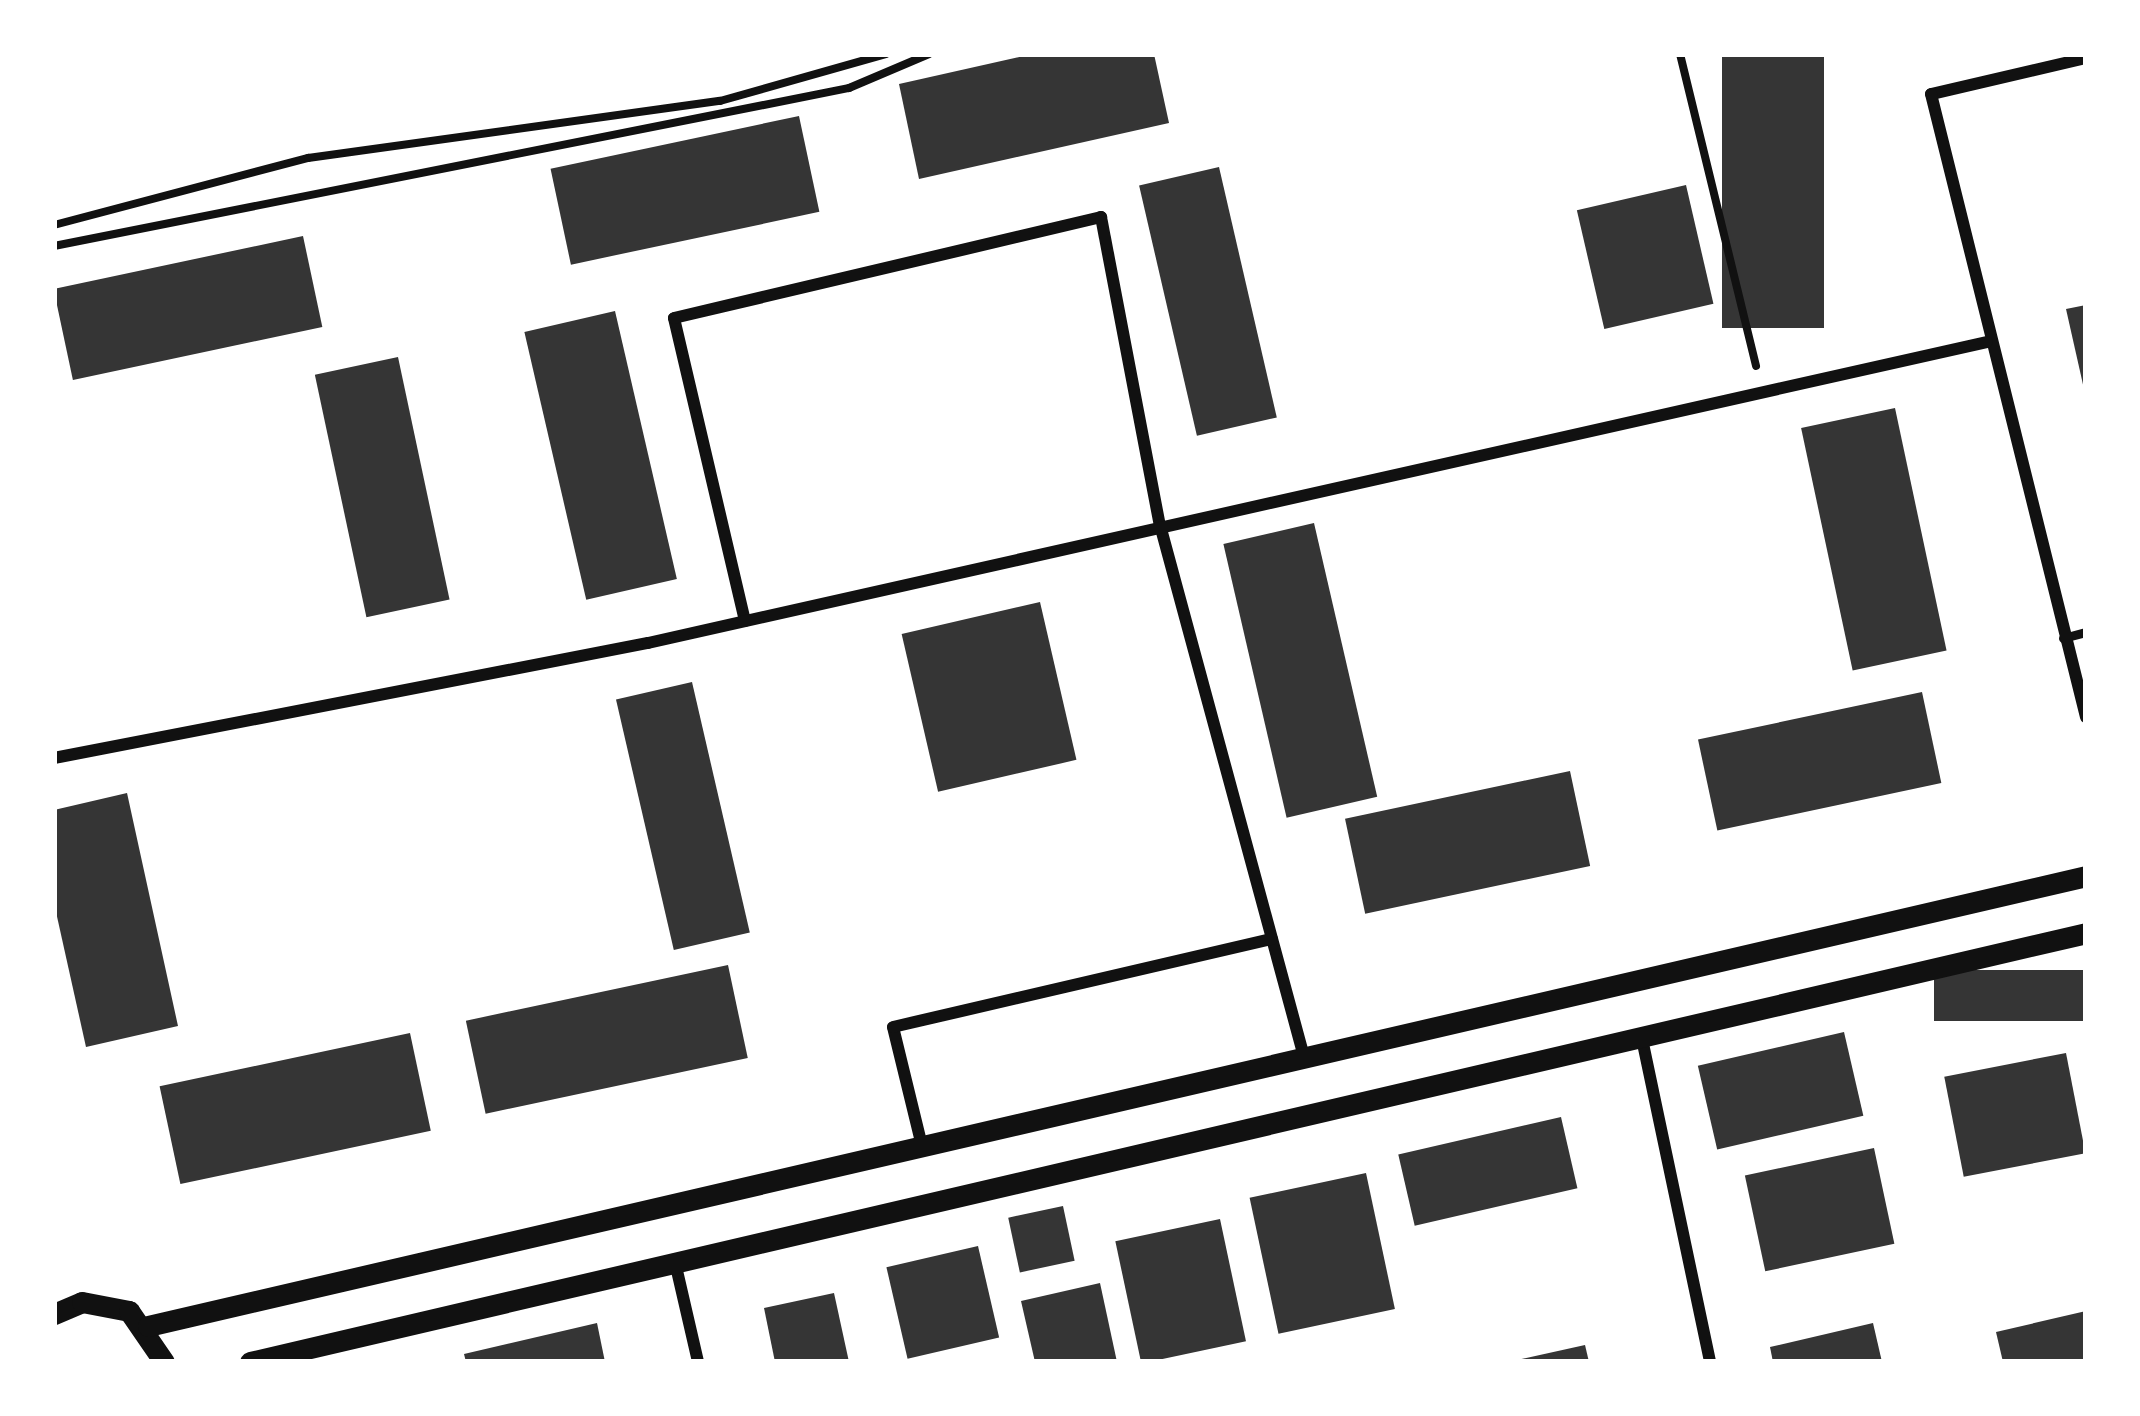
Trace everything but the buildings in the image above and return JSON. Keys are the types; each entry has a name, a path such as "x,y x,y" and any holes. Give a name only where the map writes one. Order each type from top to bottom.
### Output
{"street":[{"path":"2086,58 1931,94 1987,342 2086,717"},
{"path":"745,621 674,318 1101,218 1160,525 1304,1057"},
{"path":"54,758 745,621 1987,342"},
{"path":"148,1326 2086,876"},
{"path":"250,1362 1640,1029 2086,933"},
{"path":"922,1146 893,1028 1272,939"},
{"path":"1640,1029 1711,1362"},
{"path":"674,1261 698,1362"},
{"path":"54,1314 106,1303 148,1326 164,1362"}],"lane":[{"path":"2063,638 2086,632"}],"path":[{"path":"54,225 308,158 720,101 886,54"},
{"path":"54,246 849,88 928,54"},
{"path":"1680,54 1762,391"}]}
